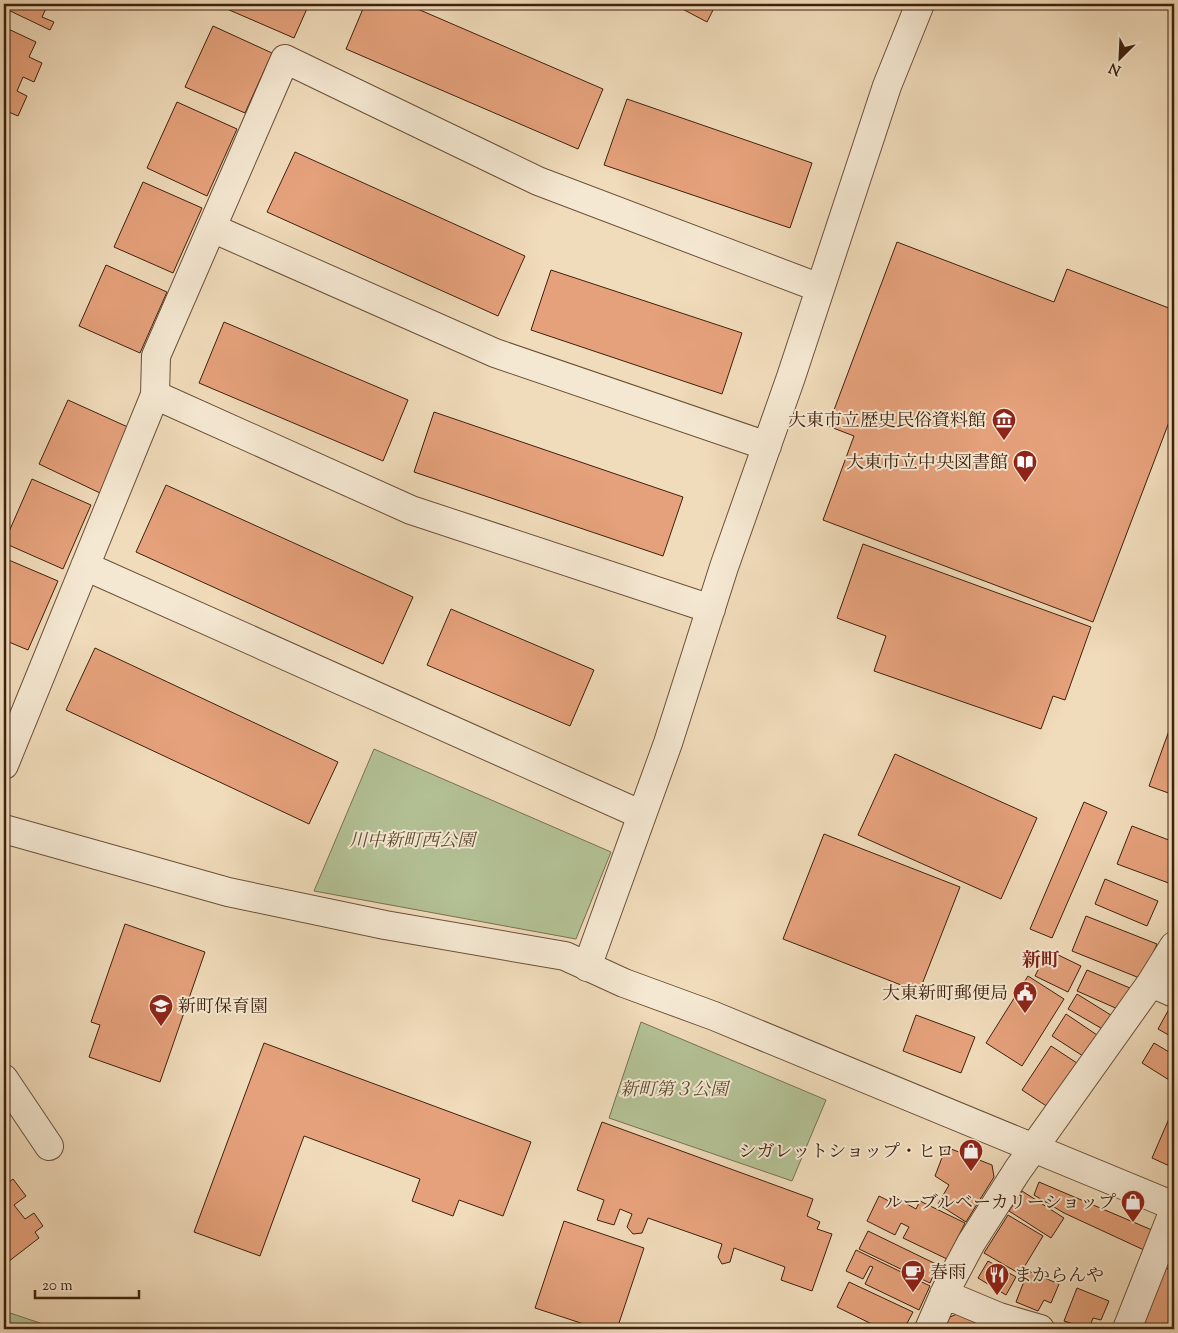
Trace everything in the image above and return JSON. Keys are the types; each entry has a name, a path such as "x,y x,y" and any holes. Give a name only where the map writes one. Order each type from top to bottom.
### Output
{"street":[{"path":"587,967 668,743 710,609 767,446 887,86 920,4"},
{"path":"4,764 155,395 156,356 285,59 538,181 820,288"},
{"path":"212,228 495,353 767,446"},
{"path":"155,395 411,510 710,609"},
{"path":"85,566 642,815"},
{"path":"4,829 228,892 385,925 565,956 624,983 724,1020 1174,1206"},
{"path":"929,1329 944,1294 971,1244 1032,1148 1162,988 1174,946"},
{"path":"4,1079 49,1146"},
{"path":"1127,1329 1174,1210"},
{"path":"944,1294 999,1317 1040,1329"}],"green space":[{"name":"川中新町西公園","path":"374,749 611,852 576,939 314,891"},
{"name":"新町第３公園","path":"641,1022 826,1100 792,1181 609,1118"},
{"path":"4,1311 58,1329 4,1329"}],"building":[{"path":"4,4 48,4 42,17 54,22 50,30 4,8"},
{"path":"221,4 309,4 294,38 220,6"},
{"path":"365,4 406,4 603,89 578,149 346,49"},
{"path":"673,4 716,4 707,22"},
{"path":"213,26 272,53 245,113 185,87"},
{"path":"4,27 36,42 29,57 42,63 34,82 23,77 17,91 27,96 18,116 4,110"},
{"path":"627,99 812,163 790,228 604,165"},
{"path":"177,102 237,129 207,196 147,168"},
{"path":"295,152 525,256 498,316 267,212"},
{"path":"143,182 202,208 173,273 114,247"},
{"path":"897,242 1054,302 1067,269 1174,310 1174,409 1093,622 823,520 854,436 828,426"},
{"path":"106,265 167,292 140,353 79,326"},
{"path":"551,270 742,333 722,394 531,330"},
{"path":"224,322 408,400 383,461 199,383"},
{"path":"68,400 130,428 100,493 39,464"},
{"path":"434,412 683,497 663,556 414,472"},
{"path":"32,479 91,505 63,569 4,543"},
{"path":"166,485 413,597 383,664 136,552"},
{"path":"863,544 1091,627 1065,700 1053,696 1041,729 874,671 886,636 837,618"},
{"path":"4,558 58,581 28,650 4,640"},
{"path":"451,609 594,670 570,726 427,665"},
{"path":"95,648 338,762 309,824 66,710"},
{"path":"1174,717 1174,795 1149,786"},
{"path":"895,754 1037,818 1001,899 858,835"},
{"path":"1084,802 1107,812 1052,938 1030,929"},
{"path":"1132,826 1174,842 1174,885 1117,864"},
{"path":"824,834 960,887 919,992 783,939"},
{"path":"1105,879 1158,901 1147,926 1095,904"},
{"path":"1086,916 1157,944 1142,979 1072,951"},
{"path":"125,924 205,952 160,1082 89,1057 100,1025 91,1022"},
{"path":"1048,950 1081,966 1068,992 1035,976"},
{"path":"1087,970 1130,988 1120,1010 1077,991"},
{"path":"1028,976 1064,999 1022,1066 986,1043"},
{"path":"1077,994 1114,1017 1106,1031 1068,1009"},
{"path":"1169,1009 1174,1012 1174,1038 1158,1029"},
{"path":"1066,1014 1100,1037 1086,1058 1052,1036"},
{"path":"916,1015 975,1037 961,1073 903,1051"},
{"path":"264,1043 531,1142 503,1216 459,1200 453,1216 412,1201 420,1179 304,1136 260,1256 194,1232"},
{"path":"1154,1043 1174,1055 1174,1083 1142,1063"},
{"path":"1051,1046 1080,1065 1051,1109 1022,1090"},
{"path":"1171,1114 1174,1115 1174,1168 1152,1158"},
{"path":"602,1122 813,1199 807,1216 820,1222 817,1229 832,1234 812,1291 781,1280 785,1267 734,1248 730,1262 722,1264 718,1257 722,1244 648,1218 642,1233 633,1234 627,1227 632,1214 620,1209 614,1225 597,1220 604,1200 577,1190"},
{"path":"946,1147 992,1165 994,1177 966,1222 938,1204 949,1185 935,1176"},
{"path":"13,1179 26,1196 14,1205 25,1219 34,1213 43,1226 35,1232 39,1238 4,1265 4,1186"},
{"path":"1039,1182 1152,1230 1144,1250 1064,1213 1034,1195"},
{"path":"1022,1191 1064,1218 1051,1238 1009,1211"},
{"path":"879,1196 891,1202 894,1197 916,1209 920,1201 965,1223 947,1259 903,1238 909,1227 901,1223 895,1235 867,1221"},
{"path":"1008,1215 1043,1236 1020,1274 984,1253"},
{"path":"564,1221 644,1248 617,1329 599,1329 535,1308"},
{"path":"868,1231 938,1265 930,1283 859,1249"},
{"path":"856,1250 930,1286 919,1310 865,1284 873,1267 870,1266 863,1279 846,1271"},
{"path":"988,1261 1016,1277 1006,1295 978,1278"},
{"path":"1163,1267 1174,1271 1174,1329 1141,1328"},
{"path":"1028,1271 1059,1284 1051,1303 1044,1300 1038,1311 1016,1302"},
{"path":"849,1282 913,1312 904,1329 882,1329 837,1307"},
{"path":"1077,1288 1109,1301 1101,1320 1093,1318 1089,1329 1064,1321"},
{"path":"959,1313 996,1329 943,1329 948,1318"}],"place":[{"name":"大東市立歴史民俗資料館","path":"1004,441"},
{"name":"大東市立中央図書館","path":"1025,483"},
{"name":"大東新町郵便局","path":"1025,1014"},
{"name":"新町保育園","path":"161,1027"},
{"name":"シガレットショップ・ヒロ","path":"971,1172"},
{"name":"ルーブルベーカリーショップ","path":"1133,1223"},
{"name":"春雨","path":"913,1293"},
{"name":"まからんや","path":"997,1296"}],"district":[{"name":"新町","path":"1041,959"}]}
